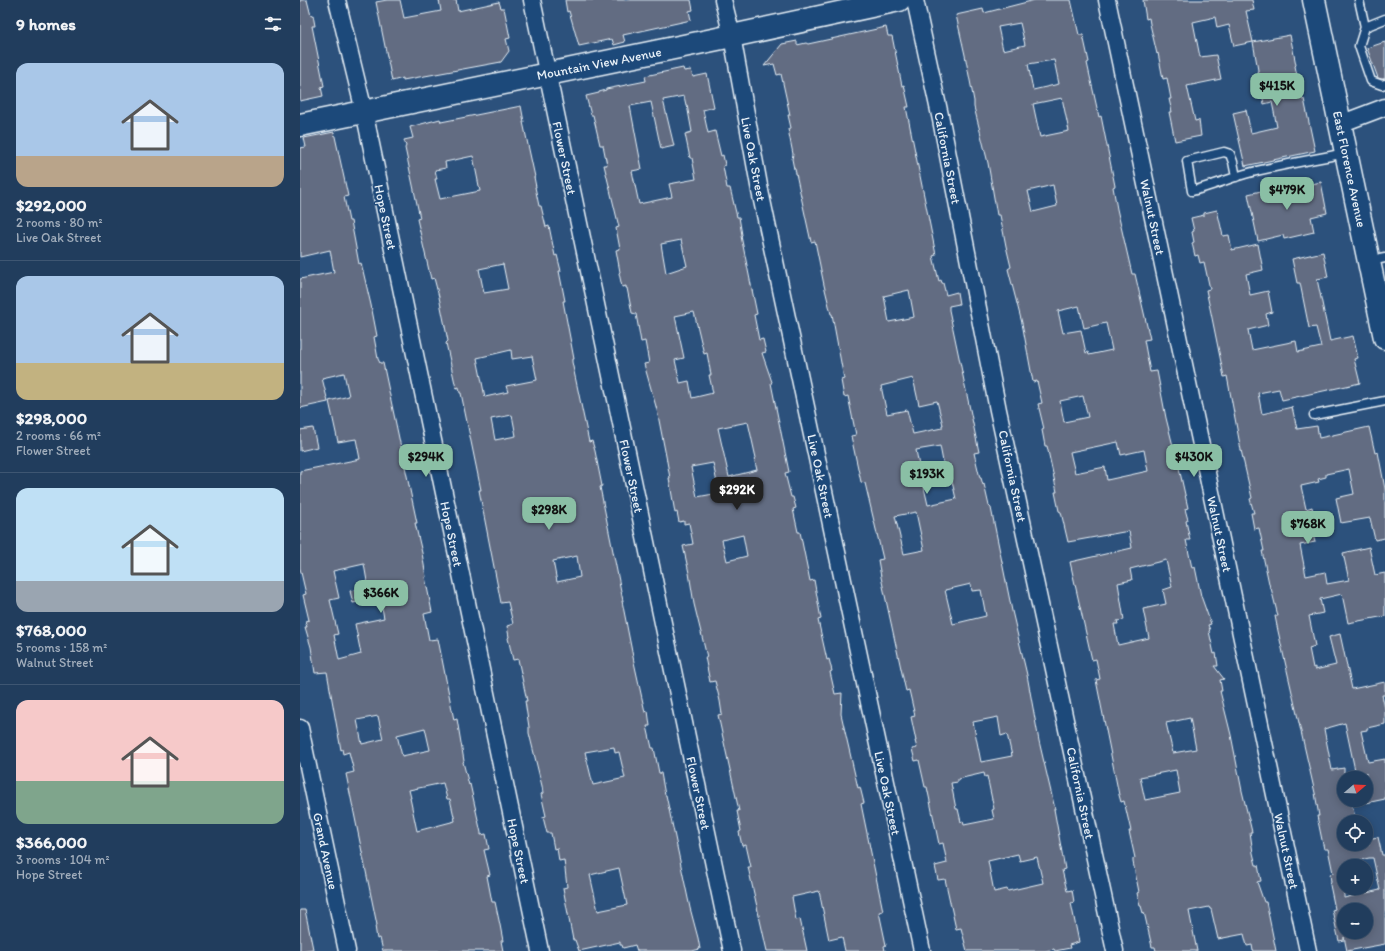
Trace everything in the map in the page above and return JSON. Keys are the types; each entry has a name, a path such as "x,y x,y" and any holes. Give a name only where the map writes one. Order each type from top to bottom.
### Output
{"street":[{"name":"Hope Street","path":"337,0 364,111 540,951"},
{"name":"Flower Street","path":"532,0 732,951"},
{"name":"Live Oak Street","path":"723,0 732,36 760,191 922,951"},
{"name":"Mountain View Avenue","path":"300,125 899,0"},
{"name":"California Street","path":"915,0 941,120 1000,418 1115,951"},
{"name":"Walnut Street","path":"1107,0 1308,951"},
{"name":"East Florence Avenue","path":"1315,0 1346,152 1377,260 1385,338"},
{"path":"1340,124 1385,107"},
{"name":"Grand Avenue","path":"300,728 347,951"}],"lane":[{"path":"1359,0 1365,27 1359,46 1371,81 1382,85 1385,84"},
{"path":"1365,27 1385,19"},
{"path":"1236,177 1230,154 1224,152 1187,161 1192,191 1206,188 1245,174 1346,152"},
{"path":"1314,415 1385,401"}],"building":[{"path":"300,0 307,0 311,16 313,15 315,26 312,26 324,86 321,87 323,96 300,101"},
{"path":"400,0 404,18 441,11 439,0 456,0 458,11 499,2 501,8 504,8 510,38 506,39 509,51 501,62 392,81 376,2"},
{"path":"565,0 691,0 693,10 689,11 691,20 623,35 625,42 614,45 612,39 579,46 569,11 567,12"},
{"path":"1035,0 1071,0 1079,35 1083,35 1089,62 1087,63 1099,117 1101,116 1115,186 1113,187 1117,209 1132,274 1135,274 1150,339 1144,340 1150,372 1157,371 1166,418 1188,508 1185,509 1188,520 1186,521 1190,540 1186,540 1192,568 1195,567 1201,596 1211,624 1208,625 1209,631 1214,654 1216,653 1218,666 1214,666 1224,679 1220,680 1222,691 1220,691 1252,832 1250,832 1253,853 1256,865 1258,865 1261,881 1257,882 1264,902 1266,902 1276,951 1253,951 1252,945 1247,946 1244,934 1218,939 1211,909 1209,907 1189,911 1197,951 1156,951 1155,947 1152,947 1144,912 1143,913 1140,906 1137,893 1139,892 1133,862 1133,859 1135,858 1129,831 1131,831 1124,801 1121,802 1119,795 1096,680 1100,679 1096,659 1092,660 1070,562 1132,548 1129,531 1068,542 1061,512 1059,511 1055,492 1057,492 1042,430 1044,429 1038,404 1042,403 1037,381 1033,382 1022,323 1008,269 1011,267 1000,215 997,215 988,163 974,107 956,15 983,9 984,13","holes":["1020,23 1025,45 1003,50 998,27","1054,60 1059,84 1033,90 1028,64","1062,98 1069,131 1040,137 1033,104","1053,185 1057,206 1033,212 1028,191","1079,306 1084,328 1106,323 1112,350 1089,355 1088,352 1086,353 1081,330 1063,333 1058,311","1083,396 1088,417 1064,422 1060,401","1118,442 1121,455 1144,450 1148,471 1107,480 1105,467 1075,473 1070,452","1166,560 1172,587 1163,590 1166,604 1143,609 1149,638 1118,645 1114,624 1118,624 1117,621 1124,620 1118,583 1132,580 1130,569","1190,718 1196,749 1173,753 1166,723","1176,770 1180,793 1145,800 1140,777"]},
{"path":"1143,0 1252,0 1254,10 1246,11 1253,42 1234,46 1229,25 1217,28 1215,17 1193,22 1200,57 1216,55 1221,79 1187,86 1195,121 1199,120 1201,136 1175,141 1169,112 1172,112 1167,78 1163,79 1149,18 1146,19"},
{"path":"886,27 888,36 892,36 902,86 904,85 909,107 906,107 936,255 933,256 939,281 941,280 943,283 946,295 957,292 959,304 949,306 949,310 979,452 974,453 980,478 983,485 984,484 989,506 991,508 1027,675 1039,741 1055,809 1065,869 1062,870 1067,891 1072,890 1074,902 1071,903 1079,942 1069,945 1070,948 1055,951 1054,949 1045,951 967,951 961,928 956,929 945,879 938,880 935,866 947,863 943,843 939,844 927,787 925,787 919,760 915,761 912,749 917,748 911,717 915,716 909,690 906,691 905,687 881,577 878,560 883,559 865,483 861,482 851,436 856,435 848,396 844,397 841,380 844,379 832,314 824,285 815,241 811,242 794,169 792,159 793,154 788,129 791,128 788,115 790,115 781,74 777,75 774,64 764,66 782,44 797,41 797,45 808,44","holes":["909,290 914,317 889,322 884,296","913,378 919,405 937,401 943,425 942,428 913,434 907,410 887,414 881,386","940,446 944,467 920,471 916,450","951,477 956,499 928,505 923,483","916,512 924,550 904,554 895,516","971,584 972,591 981,590 986,616 953,624 945,590","998,717 1001,736 1007,734 1012,756 981,762 973,722","984,773 985,777 987,776 994,809 992,810 994,819 964,825 963,821 961,822 958,809 956,809 951,783 958,782 958,779","1018,854 1020,861 1037,857 1043,883 1008,891 1007,889 994,892 988,861"]},
{"path":"1290,35 1302,100 1304,99 1315,151 1245,166 1233,113 1246,110 1251,133 1277,127 1272,102 1264,104 1253,42"},
{"path":"1385,42 1385,79 1382,79 1378,78 1367,48"},
{"path":"683,68 684,71 691,70 693,77 707,74 714,107 703,110 708,133 715,131 721,156 723,155 725,165 723,166 727,188 730,188 737,217 739,217 741,236 757,314 754,315 759,340 763,339 766,352 762,353 772,382 789,472 785,473 791,497 793,497 796,508 793,509 798,532 800,532 810,581 814,580 821,619 818,620 827,660 829,659 832,671 830,672 835,694 842,693 841,714 858,788 860,787 864,803 861,804 883,911 879,912 886,945 884,946 885,951 845,951 842,937 829,940 819,891 792,897 796,920 800,919 807,951 767,951 748,867 751,867 746,845 742,846 739,832 741,831 737,811 739,811 718,715 722,714 720,701 715,681 710,682 705,657 707,657 694,604 683,546 693,544 689,523 684,524 684,521 679,522 677,512 675,513 657,410 644,364 649,363 645,341 641,342 636,314 632,313 627,288 626,286 622,287 616,250 620,249 616,228 619,227 604,165 607,165 603,145 600,145 593,115 591,115 586,96 599,93 606,89 646,81 645,76","holes":["684,96 692,132 685,134 696,179 669,184 672,197 639,204 632,171 642,169 630,106 651,102 661,149 674,146 663,100","681,240 687,266 666,273 661,244","694,312 704,354 707,353 711,375 709,375 713,393 692,398 689,381 680,383 675,360 684,358 675,316","748,422 756,458 754,458 757,470 729,477 718,428","713,463 719,493 697,497 691,467","743,535 747,556 727,561 722,540"]},
{"path":"521,106 535,177 535,187 539,206 541,206 546,227 549,226 555,256 557,255 561,271 559,271 565,301 563,301 574,359 572,359 572,362 589,442 592,441 595,451 602,486 600,487 634,662 645,712 648,711 650,726 647,726 652,748 654,748 659,773 661,773 700,949 692,951 637,951 635,945 623,948 622,945 620,945 620,942 579,951 575,940 573,940 563,888 567,887 564,860 559,861 557,848 554,849 551,833 547,833 543,817 546,816 541,794 543,793 529,733 525,701 527,701 518,659 513,660 508,638 507,626 513,624 508,602 501,603 479,490 481,490 461,393 459,387 456,388 446,343 448,341 439,297 434,278 431,279 417,219 420,218 405,148 406,146 404,140 413,138 410,127 440,119 441,122","holes":["473,156 480,191 440,199 435,179 437,179 435,170 446,168 445,162","503,264 508,289 484,293 479,269","511,350 512,359 532,356 537,380 506,386 508,392 485,397 477,358","512,415 516,436 495,440 491,419","577,556 580,577 557,582 553,561","614,747 615,753 619,752 625,778 593,785 585,752","619,868 627,905 598,911 590,875"]},
{"path":"334,132 348,196 344,197 349,221 351,221 359,264 361,263 371,305 377,336 374,337 378,359 380,363 383,363 417,523 415,523 422,553 432,612 424,614 429,640 438,639 454,720 457,719 463,762 469,785 470,784 481,835 486,834 489,849 484,850 490,875 487,876 492,902 495,902 500,925 503,951 383,951 380,938 377,939 375,926 377,925 346,774 354,772 349,752 343,754 342,749 341,750 327,672 315,673 311,647 305,627 307,627 305,621 309,620 303,595 306,594 300,568 300,471 360,459 356,439 338,442 329,401 349,396 344,373 322,378 328,402 300,408 300,279 334,272 330,250 300,257 300,148 306,147 304,138","holes":["364,564 368,587 350,591 353,603 380,597 384,618 355,624 361,654 339,660 334,635 338,634 330,600 339,598 333,571","378,716 383,739 362,744 357,720","425,728 430,750 402,756 397,735","443,783 447,799 450,799 455,821 417,831 409,790"]},
{"path":"1321,182 1327,213 1311,217 1314,232 1284,239 1283,235 1258,241 1248,194 1283,186 1284,190"},
{"path":"1217,210 1223,236 1229,235 1232,250 1258,244 1263,270 1246,274 1250,295 1268,291 1272,312 1266,314 1268,325 1248,330 1252,350 1296,341 1298,352 1321,347 1316,327 1309,328 1300,283 1297,283 1292,259 1323,252 1328,277 1317,279 1330,341 1353,336 1358,358 1354,359 1360,383 1282,400 1279,389 1258,393 1262,414 1292,407 1297,429 1317,426 1319,438 1369,427 1375,453 1378,452 1385,489 1385,538 1375,540 1370,518 1341,523 1336,498 1354,494 1349,469 1326,474 1326,477 1318,479 1319,482 1301,486 1306,509 1312,507 1317,530 1312,531 1315,542 1300,545 1306,576 1325,572 1327,584 1349,580 1343,553 1369,547 1375,575 1385,573 1385,616 1348,623 1342,594 1320,599 1323,613 1309,616 1315,646 1309,648 1313,668 1315,667 1315,670 1336,665 1329,637 1340,634 1352,689 1385,682 1385,695 1382,695 1385,709 1385,724 1361,731 1368,762 1385,759 1385,799 1373,802 1373,771 1355,771 1345,723 1324,729 1332,770 1344,768 1344,771 1337,771 1337,807 1353,807 1354,815 1337,815 1337,851 1373,851 1373,838 1378,837 1382,855 1385,855 1385,944 1347,951 1344,939 1373,939 1373,903 1337,903 1337,932 1332,910 1335,909 1330,885 1330,874 1333,873 1328,849 1324,849 1322,840 1317,816 1319,816 1315,793 1278,631 1275,616 1278,616 1262,551 1264,551 1259,528 1254,529 1251,513 1254,513 1250,499 1252,498 1227,376 1224,377 1206,290 1210,289 1204,262 1200,263 1198,255 1195,256 1192,243 1194,242 1192,232 1194,231 1191,218 1204,215 1204,213"},
{"path":"313,428 317,447 300,451 300,430"},
{"path":"300,910 305,910 313,949 300,951"}]}
